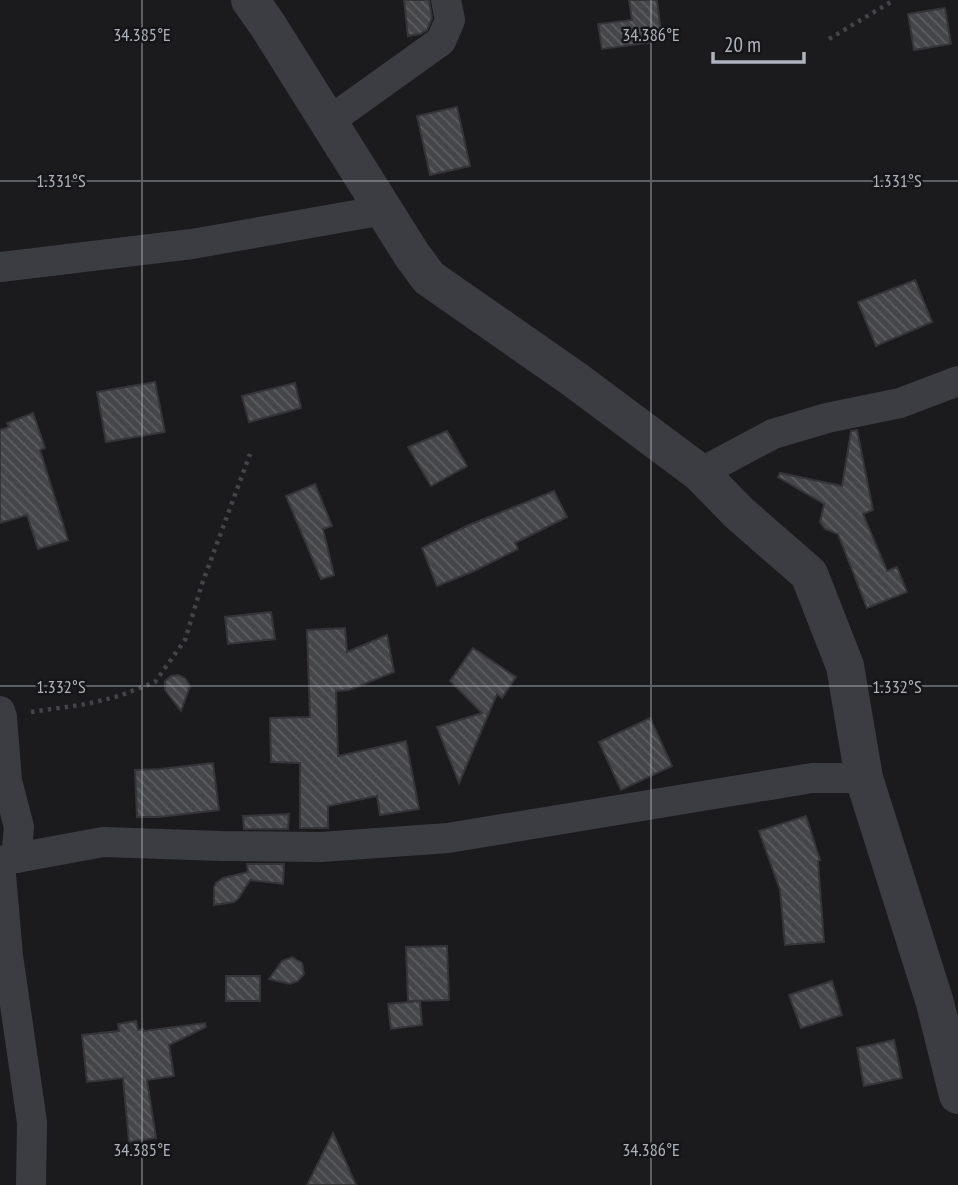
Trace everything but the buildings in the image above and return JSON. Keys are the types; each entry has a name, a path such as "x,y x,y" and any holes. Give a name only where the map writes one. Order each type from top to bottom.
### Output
{"street":[{"path":"250,0 429,278 574,379 700,473 739,513 809,574 845,666 864,778 935,1003 958,1095"},
{"path":"328,122 441,41 450,20 446,0"},
{"path":"0,267 192,244 384,210"},
{"path":"700,473 773,434 827,418 900,403 958,381"},
{"path":"1,714 7,782 19,827 5,861 8,956 32,1122 31,1185"},
{"path":"5,861 103,842 321,847 447,838 812,778 864,778"}],"path":[{"path":"829,39 894,0"},
{"path":"1,714 87,704 119,696 155,682 186,640 202,584 250,454"}]}
